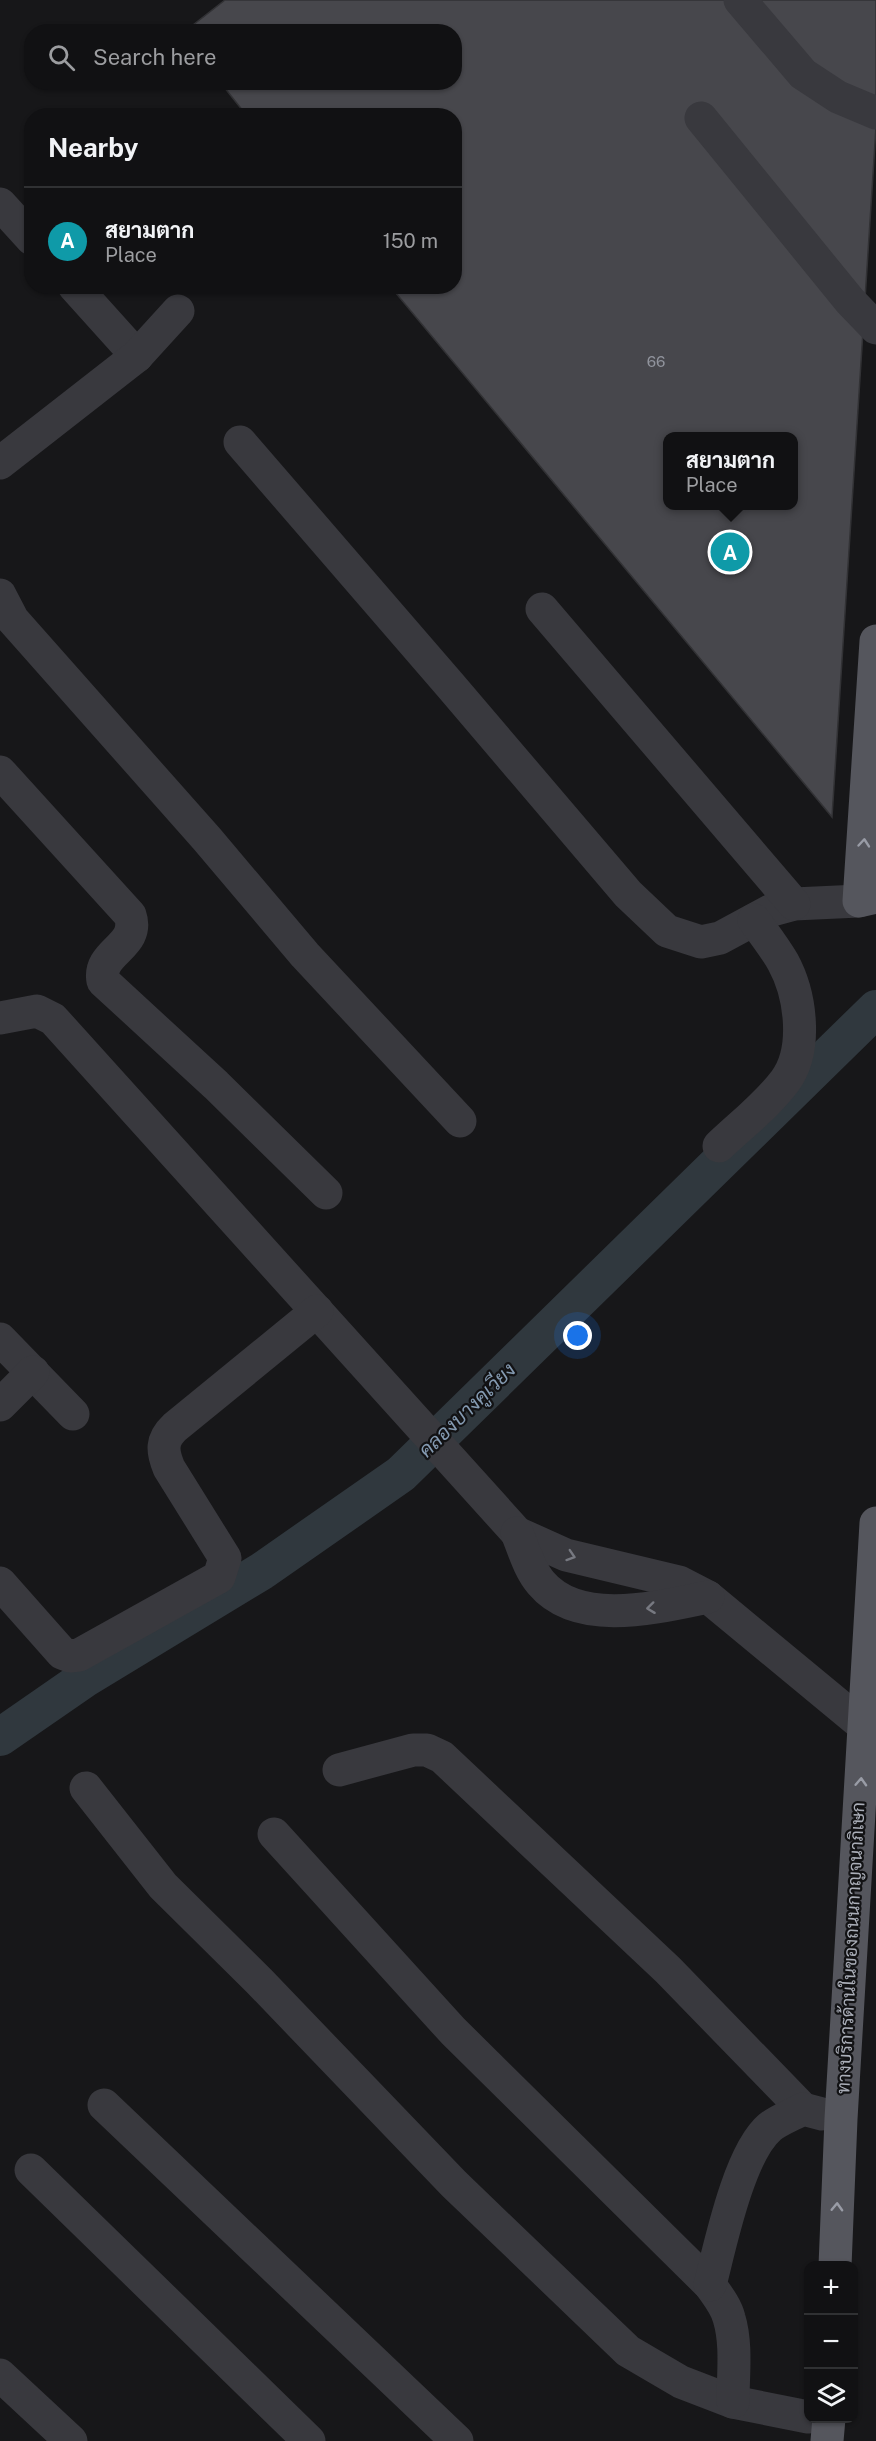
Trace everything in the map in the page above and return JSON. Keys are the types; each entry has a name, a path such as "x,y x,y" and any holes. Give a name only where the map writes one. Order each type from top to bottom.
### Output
{"main road":[{"path":"868,899 876,641"},
{"name":"ทางบริการด้านในของถนนกาญจนาภิเษก","path":"835,2261 841,2119 876,1523"}],"street":[{"path":"740,0 803,74 838,97 876,113"},
{"path":"701,118 850,301 876,328"},
{"path":"0,204 24,230"},
{"path":"81,294 137,356"},
{"path":"0,463 137,356 178,311"},
{"path":"240,442 628,894 667,931 701,942 720,938 772,910 794,904 868,899"},
{"path":"542,609 794,904"},
{"path":"4,615 207,839 305,955 460,1121"},
{"path":"0,772 130,915 134,926 132,934 103,966 103,981 216,1085 326,1193"},
{"path":"719,1146 786,1080 798,1052 800,1024 795,995 784,964 754,920"},
{"path":"0,1018 37,1011 53,1019 517,1533 531,1567 541,1584 559,1598 582,1608 617,1611 646,1609 708,1597"},
{"path":"0,1583 62,1653 70,1656 79,1654 219,1577 225,1558 169,1468 163,1454 163,1441 175,1426 316,1311"},
{"path":"0,1339 74,1414"},
{"path":"0,1405 33,1372"},
{"path":"517,1533 566,1555 679,1582 708,1597 864,1726"},
{"path":"339,1770 413,1750 427,1750 442,1757 668,1970 802,2109 841,2119"},
{"path":"86,1788 163,1886 259,1981 454,2184 628,2351 681,2382 733,2402 823,2428"},
{"path":"274,1834 453,2031 710,2285 722,2301 729,2318 733,2344 733,2402"},
{"path":"104,2105 457,2441"},
{"path":"710,2285 742,2174 757,2143 770,2127 802,2109"},
{"path":"31,2170 309,2441"},
{"path":"0,2375 71,2441"}],"building":[{"path":"225,0 876,0 876,127 832,817 397,294 462,294 462,108 241,108 226,90 462,90 462,24 194,24"}],"waterway":[{"name":"คลองบางคูเวียง","path":"0,1737 84,1679 262,1571 401,1474 876,1009"}],"place":[{"name":"สยามตาก","path":"730,552"}]}
